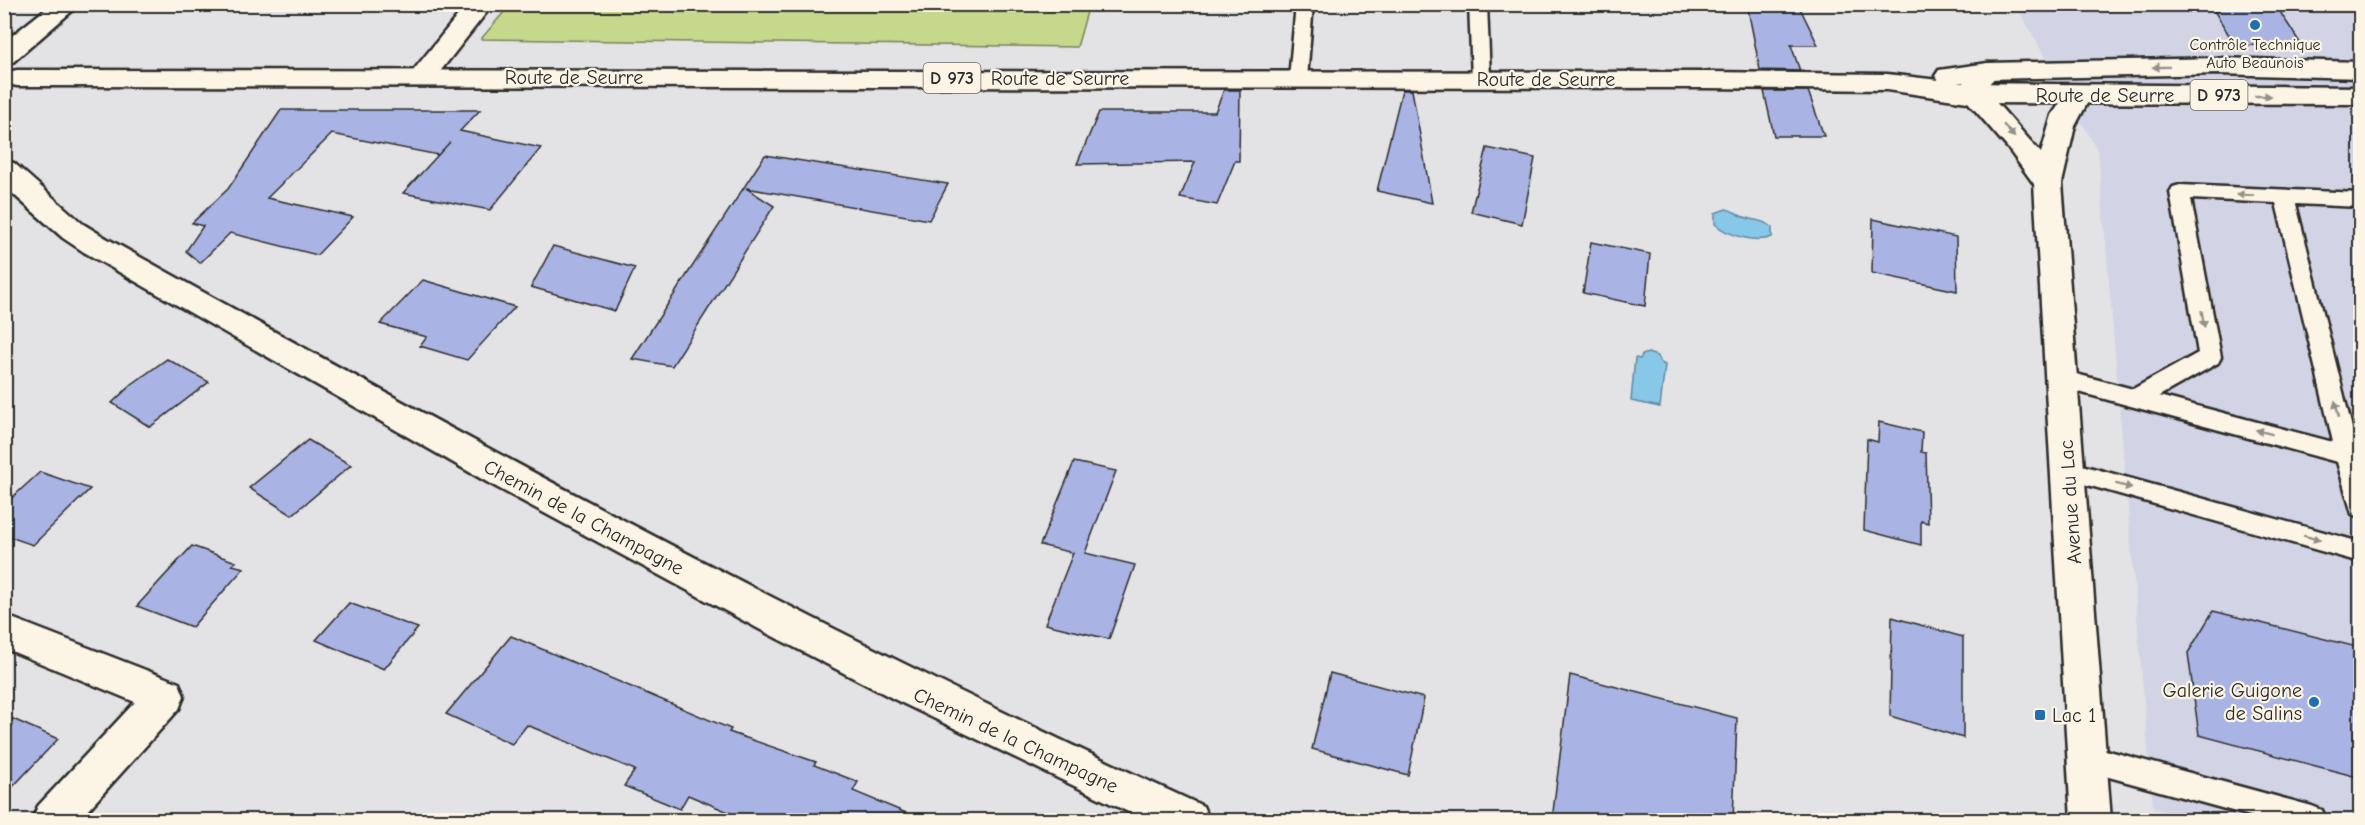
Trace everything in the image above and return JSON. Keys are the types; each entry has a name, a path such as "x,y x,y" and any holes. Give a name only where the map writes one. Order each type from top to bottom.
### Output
{"main road":[{"path":"8,71 68,4"},
{"path":"422,77 481,4"},
{"name":"Route de Seurre","path":"8,71 422,77 1481,79 1981,83 2218,66 2361,70"},
{"path":"1981,83 2017,141 2048,183"},
{"name":"Route de Seurre","path":"1981,83 2078,96 2361,96"},
{"name":"Avenue du Lac","path":"2078,96 2063,123 2048,183 2091,820"},
{"name":"Chemin de la Champagne","path":"4,171 73,231 95,245 415,426 901,686 1190,820"},
{"path":"4,631 165,696 52,820"}],"lane":[{"path":"1298,79 1305,4"},
{"path":"1478,4 1481,79"},
{"path":"2138,397 2210,357 2180,192 2361,200"},
{"path":"2284,197 2354,456 2361,507"},
{"path":"2061,379 2138,397 2354,456"},
{"path":"2067,470 2361,552"},
{"path":"2087,758 2312,820"}],"shaded area":[{"path":"2016,5 2360,5 2360,820 2194,820 2153,808 2098,151"}],"green space":[{"path":"510,5 1089,5 1077,47 481,39"}],"water":[{"path":"1726,209 1743,217 1768,224 1772,227 1772,237 1750,239 1720,228 1715,224 1715,213"},
{"path":"1648,353 1657,356 1665,365 1660,407 1631,401 1635,358 1640,359 1642,355"}],"building":[{"path":"1747,4 1798,4 1818,45 1791,45 1800,71 1760,70"},
{"name":"Contrôle Technique Auto Beaunois","path":"2210,4 2275,4 2302,46 2235,45"},
{"path":"1224,90 1240,90 1239,161 1235,161 1217,205 1180,198 1195,162 1077,164 1099,112 1215,112"},
{"path":"1402,90 1412,90 1432,203 1377,191"},
{"path":"1764,91 1808,91 1824,136 1774,136"},
{"path":"281,110 480,110 460,131 541,148 490,210 403,193 450,142 438,155 332,134 267,198 353,217 317,255 230,233 200,263 186,251 203,226 192,223 228,189"},
{"path":"1487,148 1535,158 1522,224 1471,212"},
{"path":"765,155 948,184 929,220 746,188 774,206 672,366 632,359"},
{"path":"1873,219 1956,237 1957,291 1872,273"},
{"path":"1591,242 1650,254 1645,306 1583,293"},
{"path":"553,246 635,268 615,311 531,287"},
{"path":"423,280 515,307 467,360 420,346 427,337 380,324"},
{"path":"167,359 209,382 150,427 112,403 132,384"},
{"path":"1879,422 1922,432 1921,452 1926,453 1928,523 1921,521 1921,545 1864,530 1867,439 1878,442"},
{"path":"308,440 351,465 292,515 249,488"},
{"path":"1074,462 1116,471 1085,553 1135,565 1109,639 1045,624 1073,553 1040,545"},
{"path":"40,472 90,489 33,545 4,535 4,505"},
{"path":"192,546 236,562 232,565 244,568 192,627 137,606"},
{"path":"349,603 418,628 384,669 316,640"},
{"path":"2213,611 2361,648 2361,778 2199,735 2188,653"},
{"path":"1892,617 1963,637 1963,738 1890,716"},
{"path":"511,636 731,729 729,732 816,762 814,765 858,782 853,791 923,820 747,820 688,795 680,809 624,786 635,770 527,725 512,744 446,714"},
{"path":"1330,673 1424,698 1408,775 1312,749"},
{"path":"1570,675 1737,718 1733,820 1552,820"},
{"path":"4,715 58,739 4,796"}],"place":[{"name":"Contrôle Technique Auto Beaunois","path":"2255,25"},
{"name":"Galerie Guigone de Salins","path":"2314,702"},
{"name":"Lac 1","path":"2040,715"}]}
